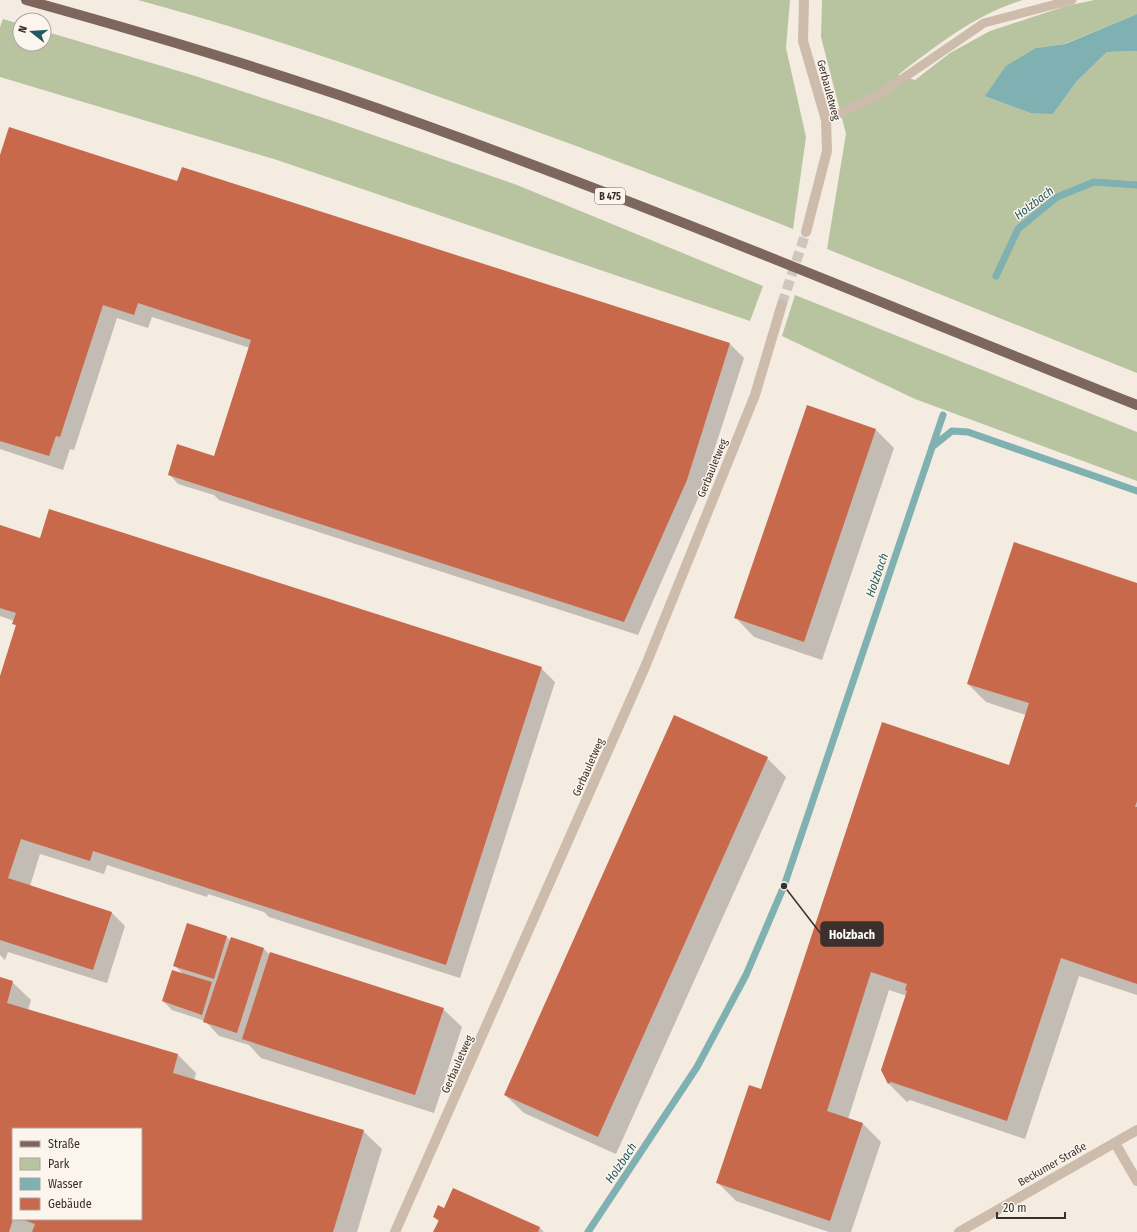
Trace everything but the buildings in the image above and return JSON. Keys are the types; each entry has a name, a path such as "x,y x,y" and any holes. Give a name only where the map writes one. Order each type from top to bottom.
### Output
{"main road":[{"name":"B 475","path":"26,0 74,13 339,95 529,164 1137,405"}],"street":[{"name":"Gerbauletweg","path":"804,0 803,41 826,120 827,151 806,232"},
{"name":"Gerbauletweg","path":"395,1232 645,667 755,394 782,304"},
{"name":"Beckumer Straße","path":"959,1232 1137,1130"},
{"path":"1115,1143 1137,1181"}],"lane":[{"path":"826,120 880,94 984,23 1072,0"}],"green space":[{"path":"138,0 790,0 786,48 806,137 793,229 614,160 397,82 250,33"},
{"path":"822,0 1023,0 1006,6 973,22 942,42 898,75 915,80 950,53 990,31 1066,6 1094,0 1137,0 1137,14 1064,44 1036,48 1053,114 1077,81 1107,52 1137,51 1137,373 827,249 846,134 821,37"},
{"path":"3,19 12,22 12,52 52,52 52,33 192,75 327,119 517,185 763,286 750,321 277,160 0,77 0,27"},
{"path":"795,295 1137,432 1137,481 915,399 782,336"}],"water":[{"path":"1137,14 1137,51 1107,52 1077,81 1053,114 1031,113 985,96 1006,66 1036,48 1065,44"}],"waterway":[{"name":"Holzbach","path":"996,276 1018,229 1057,197 1094,182 1137,185"},
{"name":"Holzbach","path":"588,1232 697,1067 746,975 784,886 943,415"},
{"path":"932,447 952,431 968,432 1137,491"}],"tunnel":[{"path":"782,304 806,232"}],"place":[{"name":"Holzbach","path":"784,886"}]}
